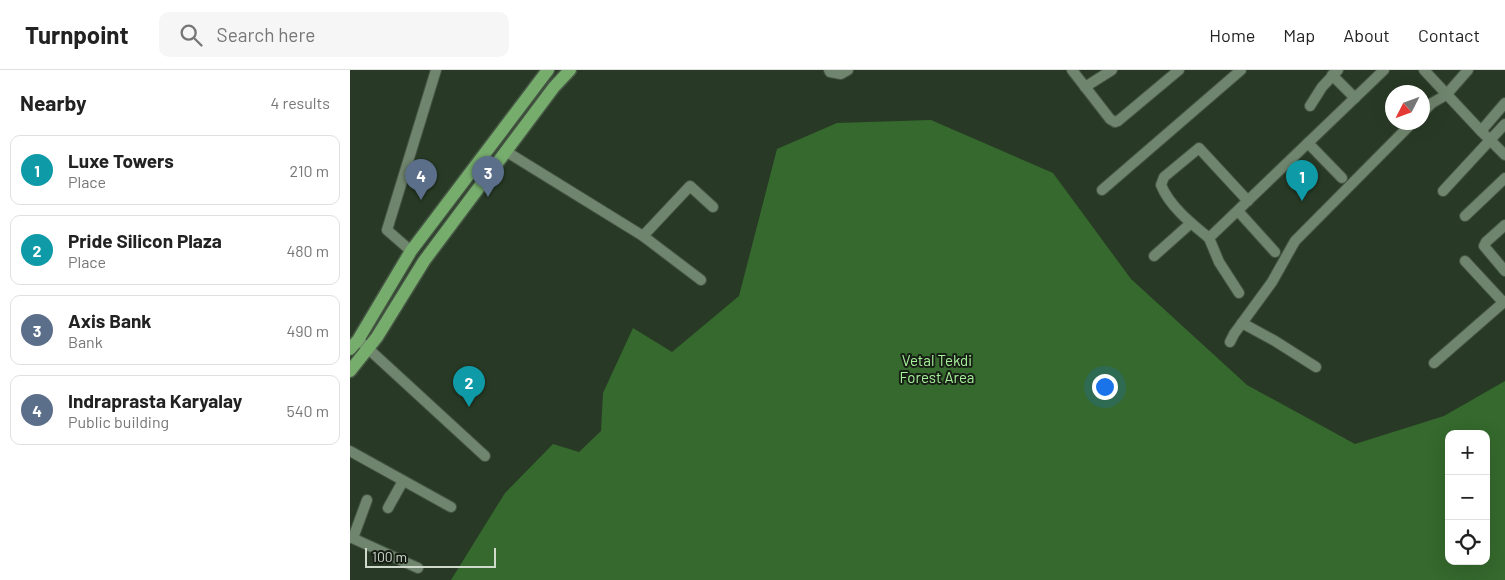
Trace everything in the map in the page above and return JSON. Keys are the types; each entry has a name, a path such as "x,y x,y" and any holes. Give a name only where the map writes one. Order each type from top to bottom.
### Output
{"main road":[{"path":"354,344 411,251 548,70"},
{"path":"350,371 368,349 424,261 554,87 570,70"}],"street":[{"path":"411,251 387,230 436,70"},
{"path":"829,70 830,72 841,74 848,70"},
{"path":"1072,70 1110,119 1115,122 1179,70"},
{"path":"1085,87 1112,70"},
{"path":"1102,190 1241,70"},
{"path":"1209,238 1384,70"},
{"path":"1424,70 1480,131 1505,155"},
{"path":"1430,105 1446,95 1468,70"},
{"path":"1310,106 1322,87 1335,72 1355,98"},
{"path":"1480,131 1505,103"},
{"path":"1443,190 1505,124"},
{"path":"1230,342 1272,282 1295,241 1405,130"},
{"path":"1308,143 1342,178"},
{"path":"1240,293 1219,262 1209,238 1190,223 1165,195 1161,185 1164,177 1199,148 1248,201"},
{"path":"506,152 643,236 701,280"},
{"path":"1465,216 1505,178"},
{"path":"643,236 690,186 713,207"},
{"path":"1238,211 1275,252"},
{"path":"1154,256 1190,223"},
{"path":"1503,231 1486,242 1484,246 1505,271"},
{"path":"1434,363 1504,302 1465,261"},
{"path":"1242,323 1316,367"},
{"path":"354,344 368,349 485,456"},
{"path":"350,450 451,507"},
{"path":"388,508 403,481"},
{"path":"367,500 351,537 418,568"}],"green space":[{"name":"Vetal Tekdi Forest Area","path":"931,120 1053,173 1131,279 1247,385 1355,444 1444,416 1505,381 1505,580 451,580 505,493 553,444 579,452 601,431 603,393 633,328 672,352 739,296 777,149 837,123"}],"place":[{"name":"Axis Bank","path":"488,197"},
{"name":"Indraprasta Karyalay","path":"421,200"},
{"name":"Luxe Towers","path":"1302,201"},
{"name":"Pride Silicon Plaza","path":"469,407"}]}
